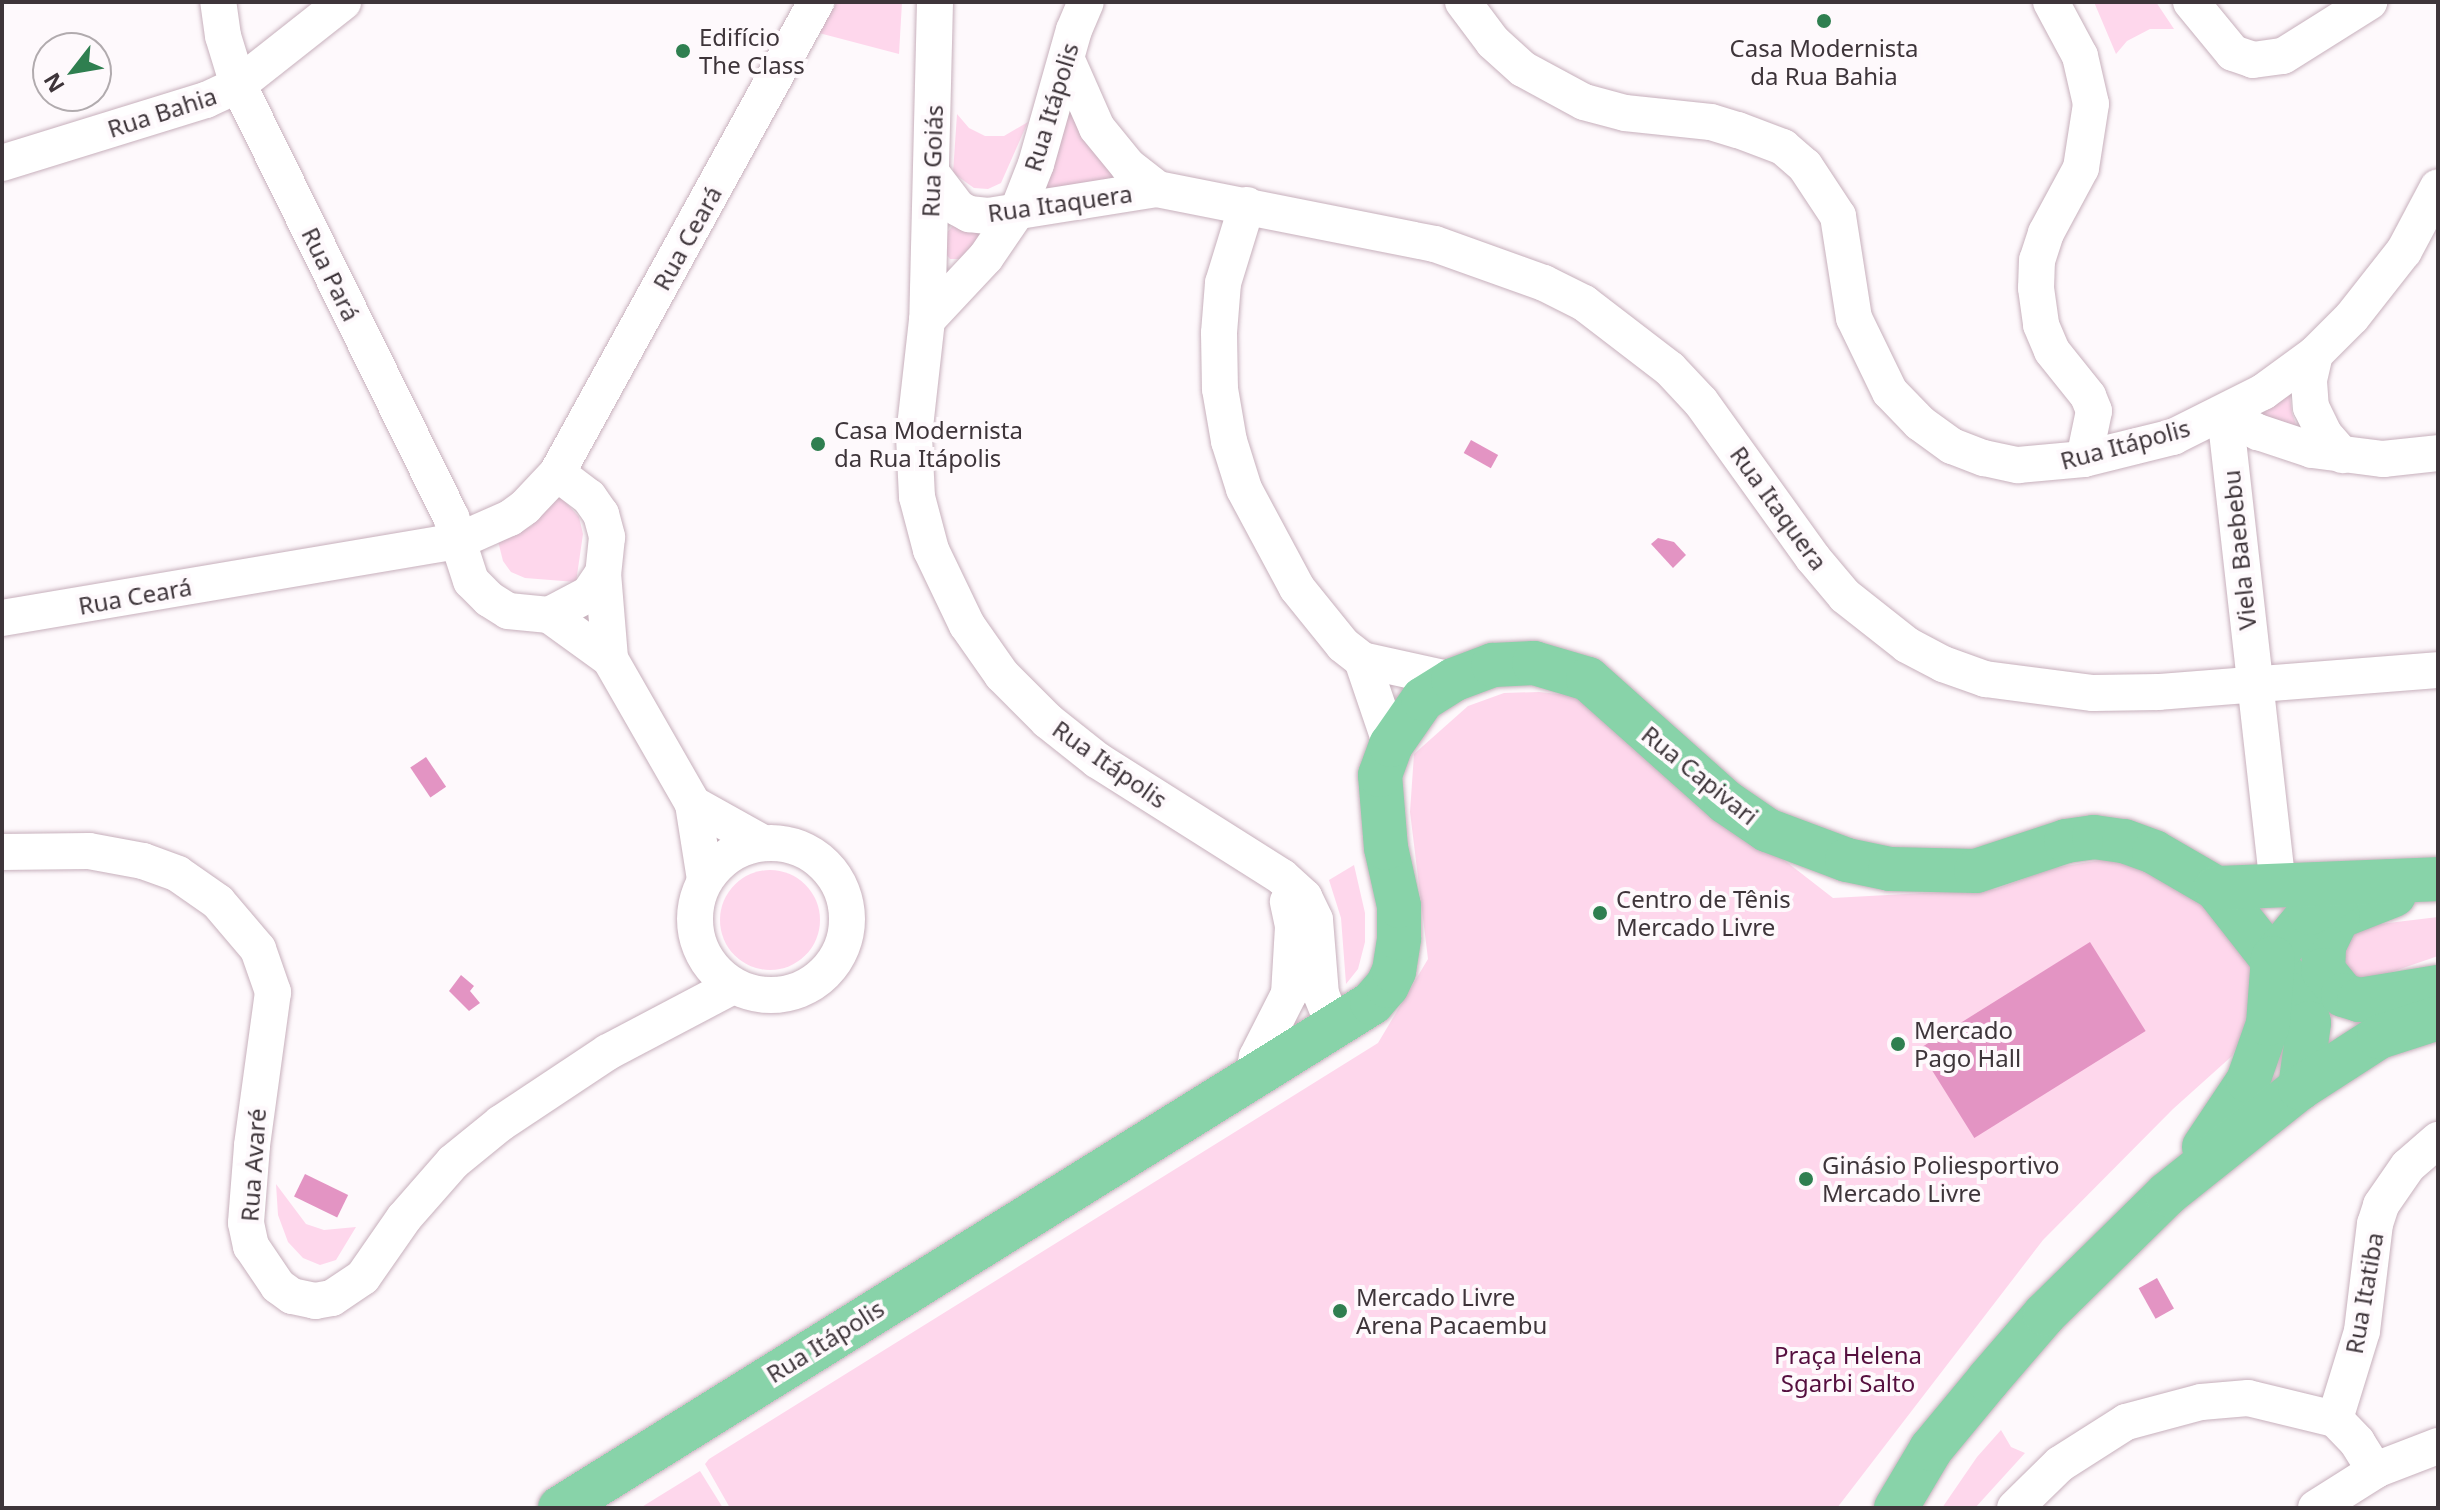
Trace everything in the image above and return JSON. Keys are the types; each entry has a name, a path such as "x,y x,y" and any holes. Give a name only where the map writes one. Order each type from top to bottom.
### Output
{"main road":[{"name":"Rua Capivari","path":"1334,1026 1372,1003 1387,986 1394,971 1399,906 1386,848 1380,775 1391,745 1423,699 1453,680 1493,665 1534,663 1588,679 1726,802 1767,830 1847,860 1890,869 1976,871 2066,841 2094,837 2124,841 2154,852 2216,888"},
{"path":"2216,888 2438,880"},
{"path":"2438,880 2351,909 2338,917 2331,926 2322,958 2323,970 2333,985 2343,995 2359,1000 2438,987"},
{"path":"2167,1194 2224,1122 2248,1081 2268,1024 2273,958 2310,913 2349,885"},
{"path":"2216,888 2300,995 2309,1023 2300,1088"},
{"path":"1896,1508 1931,1449 2007,1358 2096,1262 2167,1194 2300,1088 2379,1037 2438,1018"},
{"name":"Rua Itápolis","path":"560,1508 1334,1026"}],"street":[{"name":"Rua Pará","path":"218,2 223,36 238,85 451,517 471,581 489,599 508,611 549,615"},
{"name":"Rua Bahia","path":"2,163 206,100 238,85 343,2"},
{"name":"Rua Ceará","path":"2,618 458,541 510,518 525,507 557,473 816,2"},
{"name":"Rua Goiás","path":"927,320 935,2"},
{"name":"Rua Itápolis","path":"1086,2 1018,210 971,273 927,320 914,436 917,497 931,550 967,625 1002,675 1048,721 1084,750 1282,877 1304,897 1315,920 1321,994 1334,1026"},
{"name":"Rua Itápolis","path":"1463,2 1493,42 1523,69 1584,102 1625,113 1711,122 1783,147 1814,176 1838,216 1854,318 1890,392 1942,438 1984,458 2018,465 2084,459 2173,437 2225,414 2315,354 2380,284 2404,251 2438,187"},
{"path":"2051,2 2080,56 2091,104 2081,168 2046,233 2037,260 2036,288 2041,325 2052,351 2088,396 2094,411 2084,459"},
{"path":"2191,2 2233,53 2253,60 2283,56 2369,2"},
{"name":"Rua Itaquera","path":"1067,60 1097,128 1128,166 1157,189"},
{"name":"Rua Itaquera","path":"933,175 958,208 969,214 988,216 1157,189 1435,244 1507,268 1584,303 1651,353 1701,402 1813,558 1845,596 1907,645 1943,664 1985,679 2093,693 2254,687 2438,670"},
{"path":"1247,205 1223,283 1219,333 1220,389 1229,441 1244,489 1297,588 1326,628 1362,660 1453,680"},
{"path":"928,262 945,272 971,273"},
{"path":"2315,354 2309,381 2311,407 2324,434 2342,455"},
{"path":"2225,414 2284,442 2342,455 2383,459 2438,453"},
{"name":"Viela Baebebu","path":"2225,414 2278,887"},
{"path":"557,473 589,497 601,514 607,537 603,573 610,659"},
{"path":"603,573 589,594 549,615 610,659 693,804 705,880"},
{"path":"1362,660 1391,745"},
{"path":"693,804 763,843"},
{"path":"763,843 789,844 812,854 831,872 844,894 848,919 844,944 832,967 813,984 794,993 752,994 733,986 714,970 701,950 694,926 696,902 705,880 720,861 740,849 763,843"},
{"name":"Rua Avaré","path":"2,852 89,851 143,861 166,870 218,902 258,949 273,992 252,1146 246,1223 251,1246 262,1267 278,1286 292,1296 315,1301 332,1298 363,1277 404,1218 453,1162 501,1123 608,1052 733,986"},
{"path":"1254,1075 1257,1057 1289,994 1293,926 1282,877"},
{"name":"Rua Itatiba","path":"2335,1419 2362,1331 2375,1224 2381,1205 2408,1166 2438,1140"},
{"path":"2015,1508 2060,1464 2126,1422 2201,1402 2248,1398 2335,1419 2357,1442 2375,1471"},
{"path":"2316,1508 2375,1471 2438,1446"}],"green space":[{"path":"837,2 902,2 899,54 819,33"},
{"path":"2094,2 2156,2 2174,29 2150,29 2127,41 2116,54"},
{"path":"1068,107 1122,182 1048,193 1043,186"},
{"path":"957,114 969,128 985,136 1004,136 1028,122 1001,183 988,189 974,188 953,173"},
{"path":"954,224 982,233 962,259 950,259 941,248"},
{"path":"2289,389 2292,413 2300,436 2250,413"},
{"path":"560,496 579,517 583,534 576,582 525,578 511,572 503,561 497,537 504,531 532,526 536,512"},
{"name":"Praça Helena Sgarbi Salto","path":"1504,693 1579,696 1641,749 1833,898 1996,889 2053,868 2107,859 2145,866 2208,901 2250,954 2255,1011 2232,1056 2173,1109 2043,1240 1837,1508 730,1508 705,1464 709,1459 1378,1043 1428,959 1410,812 1414,754 1468,706"},
{"path":"1354,865 1365,913 1365,942 1358,969 1346,984 1341,918 1329,880"},
{"path":"770,870 798,878 812,892 820,920 812,948 798,962 770,970 742,962 728,948 720,920 728,892 742,878"},
{"path":"2438,917 2438,956 2348,987 2342,936 2380,924"},
{"path":"276,1184 306,1224 324,1230 356,1227 336,1260 320,1265 303,1258 288,1242 278,1215"},
{"path":"2001,1430 2011,1447 2025,1453 1975,1508 1942,1508 1977,1457"},
{"path":"700,1471 723,1508 640,1508"}],"shaded area":[{"path":"1471,440 1498,455 1491,468 1464,453"},
{"path":"1658,538 1674,542 1686,555 1673,568 1651,544"},
{"path":"426,757 446,787 430,797 410,768"},
{"path":"2090,942 2146,1031 1974,1138 1919,1049"},
{"path":"461,975 474,986 470,991 480,1003 469,1011 449,991"},
{"path":"305,1174 348,1195 337,1218 294,1196"},
{"path":"2157,1278 2174,1309 2156,1319 2139,1288"}],"place":[{"name":"Casa Modernista da Rua Bahia","path":"1824,21"},
{"name":"Edifício The Class","path":"683,51"},
{"name":"Casa Modernista da Rua Itápolis","path":"818,444"},
{"name":"Centro de Tênis Mercado Livre","path":"1600,913"},
{"name":"Mercado Pago Hall","path":"1898,1044"},
{"name":"Ginásio Poliesportivo Mercado Livre","path":"1806,1179"},
{"name":"Mercado Livre Arena Pacaembu","path":"1340,1311"}]}
